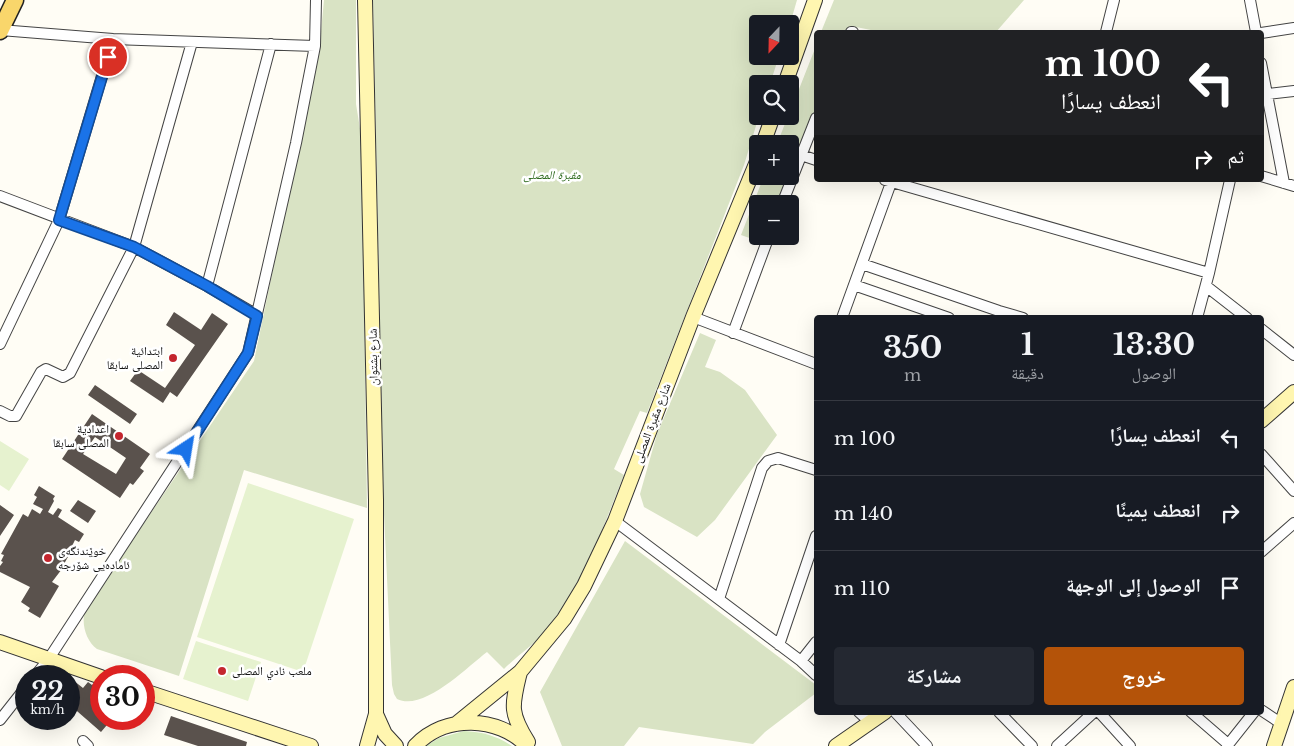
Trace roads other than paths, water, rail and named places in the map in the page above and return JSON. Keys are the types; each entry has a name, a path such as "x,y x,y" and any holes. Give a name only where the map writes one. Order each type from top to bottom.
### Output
{"main road":[{"path":"0,31 15,0"}],"street":[{"path":"44,665 248,353 296,143 315,46 316,0"},
{"name":"شارع بشتوان","path":"365,0 376,500 376,714 367,746"},
{"path":"788,75 815,0"},
{"path":"1106,30 1114,0"},
{"path":"1250,0 1256,30"},
{"path":"1264,33 1294,28"},
{"path":"0,31 113,39 315,46"},
{"path":"0,344 59,220 113,39"},
{"path":"0,411 10,416 16,416 41,372 46,370 63,377 70,373 134,247 192,42"},
{"path":"207,286 271,44"},
{"path":"1264,78 1284,183"},
{"path":"1267,94 1294,91"},
{"path":"785,195 814,123"},
{"path":"801,155 814,159"},
{"path":"1264,177 1294,186"},
{"name":"شارع مقبرة المصلى","path":"456,724 520,672 564,619 584,586 615,521 693,317 749,181"},
{"path":"843,315 889,182"},
{"path":"892,182 1209,273"},
{"path":"1198,315 1230,182"},
{"path":"0,196 134,247 207,286 257,316"},
{"path":"733,333 766,245"},
{"path":"862,264 1013,315"},
{"path":"854,285 940,315"},
{"path":"1206,286 1242,315"},
{"path":"693,317 814,363"},
{"path":"1264,331 1294,355"},
{"path":"1264,418 1294,392"},
{"path":"1264,457 1294,491"},
{"path":"719,599 762,468 768,461 778,458 814,469"},
{"path":"615,521 779,644 814,673"},
{"path":"1264,549 1294,523"},
{"path":"779,644 814,542"},
{"path":"0,642 90,673"},
{"path":"801,661 814,645"},
{"name":"شارع مقبرة المصلى","path":"520,672 513,711 517,725 529,746"},
{"path":"1274,746 1294,687"},
{"path":"155,695 311,746"},
{"path":"0,720 15,702"},
{"path":"1264,712 1282,724"},
{"name":"شارع بشتوان","path":"376,714 385,734 396,746"},
{"path":"862,715 870,722"},
{"path":"837,746 880,715"},
{"path":"898,715 927,746"},
{"path":"1002,715 1032,746"},
{"path":"1057,746 1091,715"},
{"path":"1102,715 1130,746"},
{"path":"1195,715 1228,745 1252,715"},
{"path":"415,745 442,728 456,724 478,722 500,728 520,738 529,746"}],"place":[{"name":"ابتدائية المصلى سابقا","path":"173,358"},
{"name":"اعدادية المصلى سابقا","path":"119,436"},
{"name":"خوێندنگەی ئامادەیی شۆرجە","path":"48,558"},
{"name":"ملعب نادي المصلى","path":"222,671"}],"park label":[{"name":"مقبرة المصلى","path":"552,175"}]}
